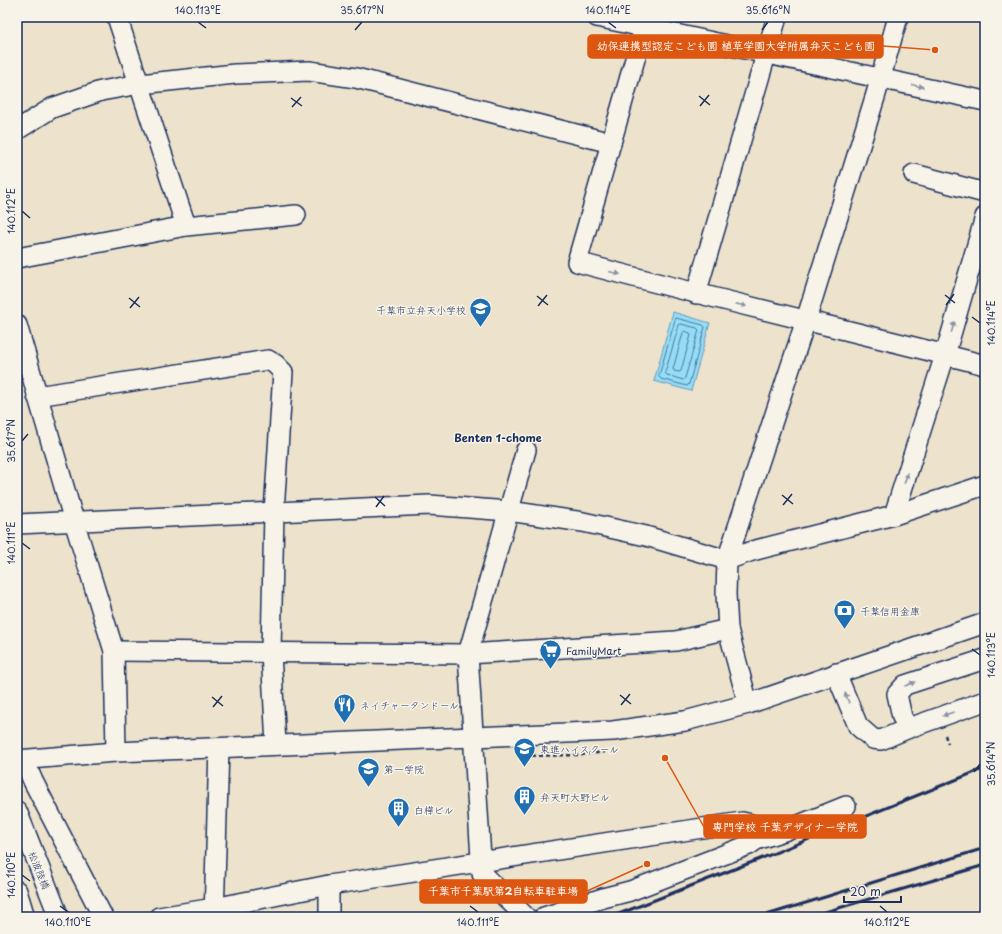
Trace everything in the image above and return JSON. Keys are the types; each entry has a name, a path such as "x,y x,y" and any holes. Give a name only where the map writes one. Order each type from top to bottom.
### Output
{"street":[{"path":"117,17 186,226"},
{"path":"597,17 645,22 767,54 985,101"},
{"path":"696,294 778,17"},
{"path":"748,704 728,629 726,594 727,560 806,320 898,17"},
{"path":"645,22 577,262 696,294 806,320 985,366"},
{"path":"17,130 52,108 101,91 140,84 235,74 309,71 356,78 611,143"},
{"path":"914,174 985,193"},
{"path":"17,258 186,226 296,215"},
{"path":"894,515 985,217"},
{"path":"17,325 74,521 114,651 116,752"},
{"path":"37,396 268,360 275,364 283,372 274,512 271,652 276,745"},
{"path":"526,450 468,654 482,874 526,917"},
{"path":"17,524 429,505 509,511 583,522 646,536 727,560 752,551 894,515 985,486"},
{"path":"104,917 33,781 20,760 116,752 613,731 685,721 748,704 985,623"},
{"path":"114,651 468,654 676,640 728,629"},
{"path":"909,728 902,717 897,694 905,685 985,659"},
{"path":"836,673 858,726 873,739 881,740 909,728 985,701"},
{"path":"214,912 219,748"},
{"path":"544,917 630,891 749,845 756,840 784,832 846,806"},
{"name":"松波陸橋","path":"19,817 59,917"},
{"path":"159,917 214,912 329,885 742,822 751,824 757,831 756,840"},
{"path":"329,885 329,917"},
{"path":"17,891 25,917"}],"path":[{"path":"947,740 948,744"}],"water":[{"path":"673,312 710,323 691,391 654,381"}],"railway":[{"path":"611,917 755,861 985,768"},
{"path":"760,917 985,848"},
{"path":"808,917 985,865"}],"place":[{"name":"幼保連携型認定こども園 植草学園大学附属弁天こども園","path":"935,50"},
{"name":"千葉市立弁天小学校","path":"481,328"},
{"name":"千葉信用金庫","path":"845,630"},
{"name":"FamilyMart","path":"551,670"},
{"name":"ネイチャータンドール","path":"344,724"},
{"name":"専門学校 千葉デザイナー学院","path":"665,758"},
{"name":"東進ハイスクール","path":"525,768"},
{"name":"第一学院","path":"368,788"},
{"name":"弁天町大野ビル","path":"525,816"},
{"name":"白樺ビル","path":"399,828"},
{"name":"千葉市千葉駅第2自転車駐車場","path":"647,864"}],"district":[{"name":"Benten 1-chome","path":"498,437"}]}
